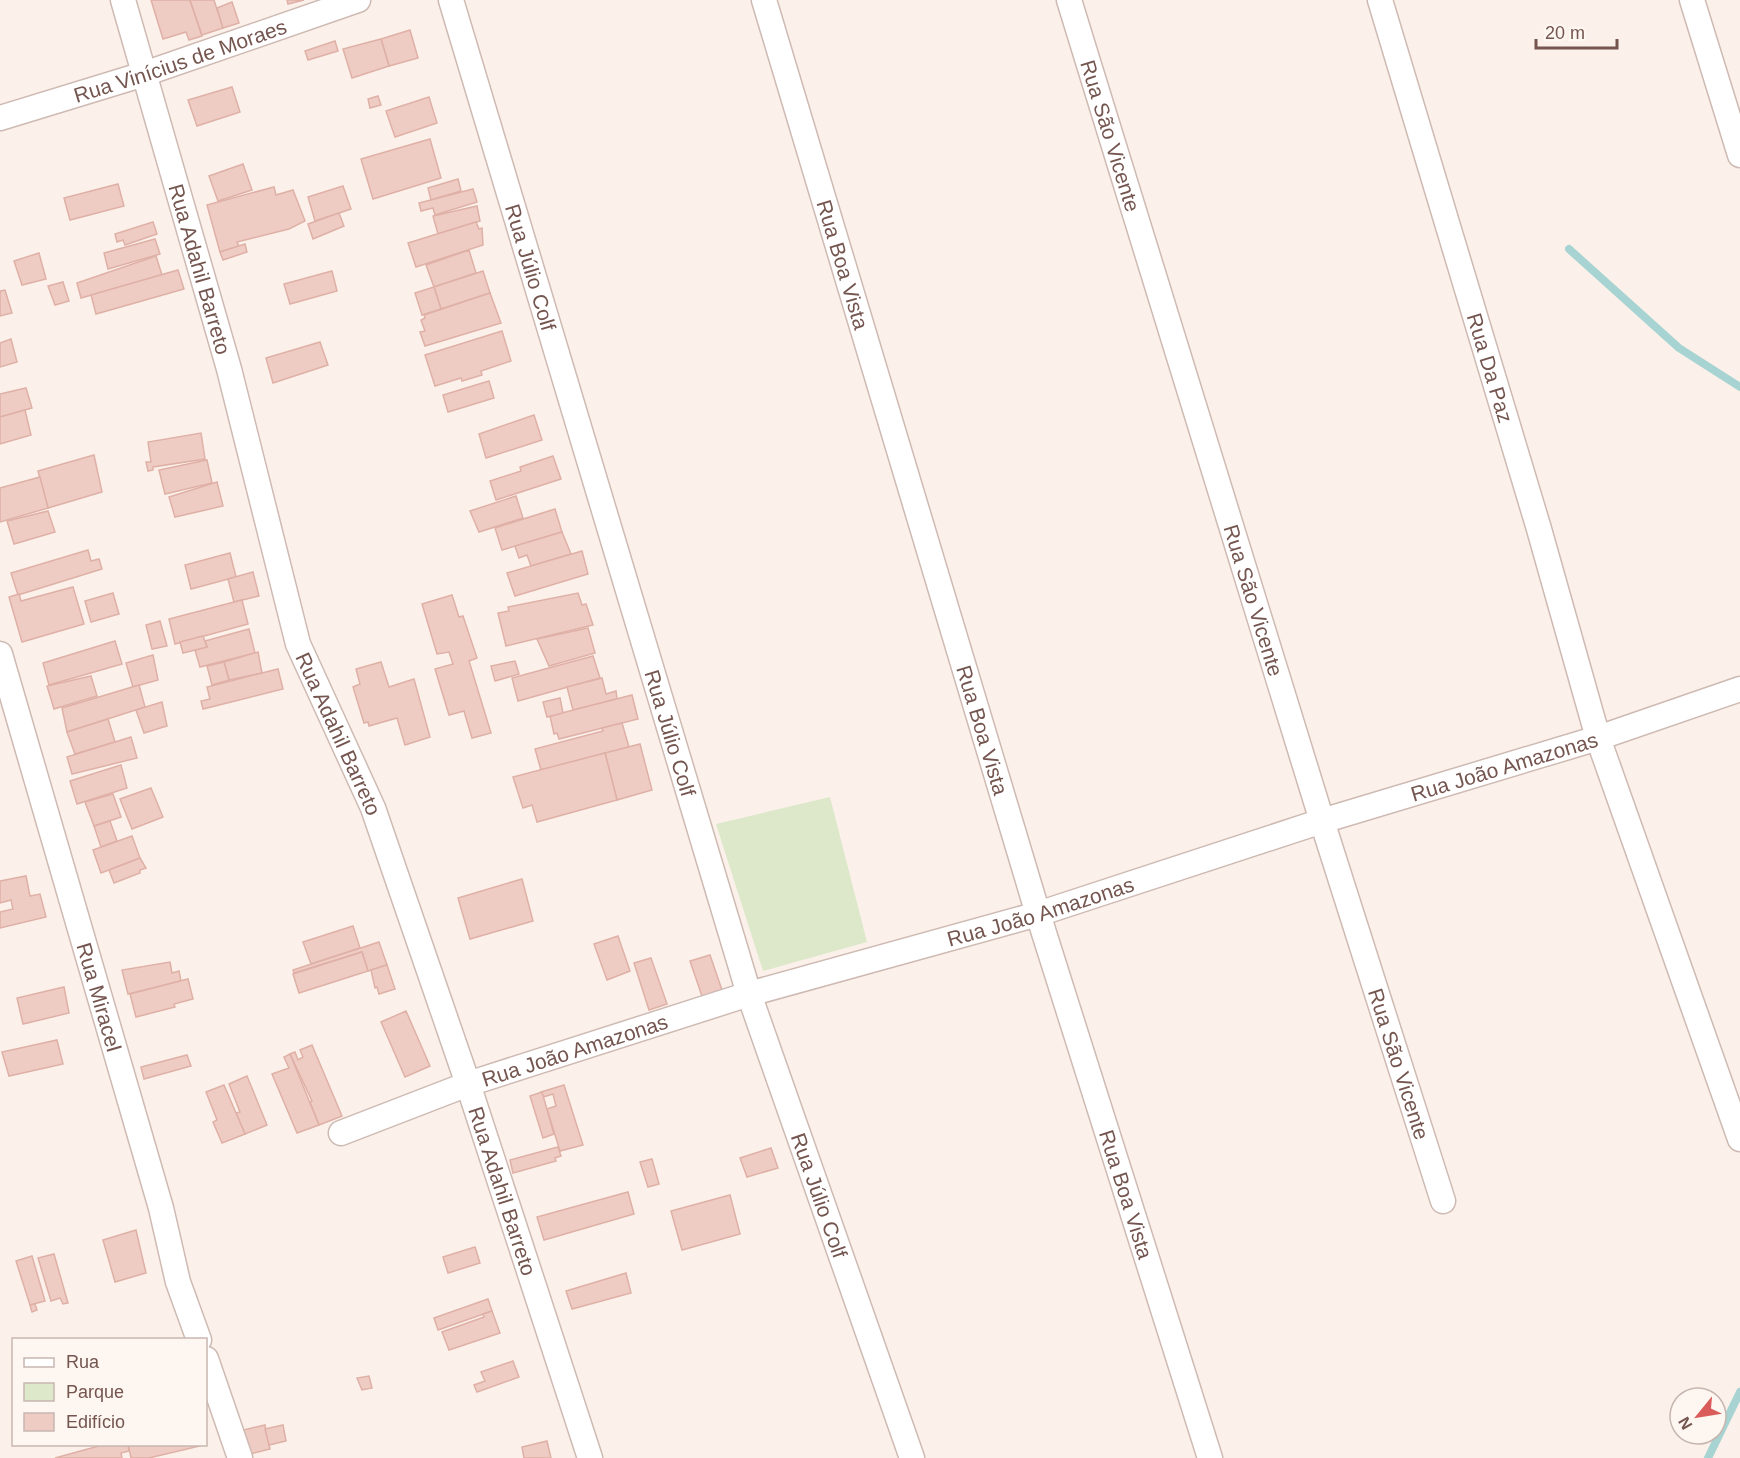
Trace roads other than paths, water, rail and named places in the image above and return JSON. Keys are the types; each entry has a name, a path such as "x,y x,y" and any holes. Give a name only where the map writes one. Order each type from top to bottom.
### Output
{"street":[{"name":"Rua Adahil Barreto","path":"123,0 229,369 298,644 374,808 468,1084 590,1458"},
{"name":"Rua Vinícius de Moraes","path":"0,118 144,74 358,0"},
{"name":"Rua Júlio Colf","path":"451,0 749,994 912,1458"},
{"name":"Rua Boa Vista","path":"765,0 1038,914 1210,1458"},
{"name":"Rua São Vicente","path":"1069,0 1322,821 1443,1201"},
{"name":"Rua Da Paz","path":"1380,0 1539,529 1598,738"},
{"path":"1692,0 1740,155"},
{"name":"Rua Miracel","path":"0,654 161,1208 178,1282 198,1338"},
{"name":"Rua João Amazonas","path":"341,1133 468,1084 749,994 1038,914 1322,821 1598,738 1740,689"},
{"path":"1598,738 1740,1138"},
{"path":"207,1362 240,1458"}],"waterway":[{"path":"1569,249 1679,348 1740,387"},
{"path":"1708,1458 1740,1392"}]}
